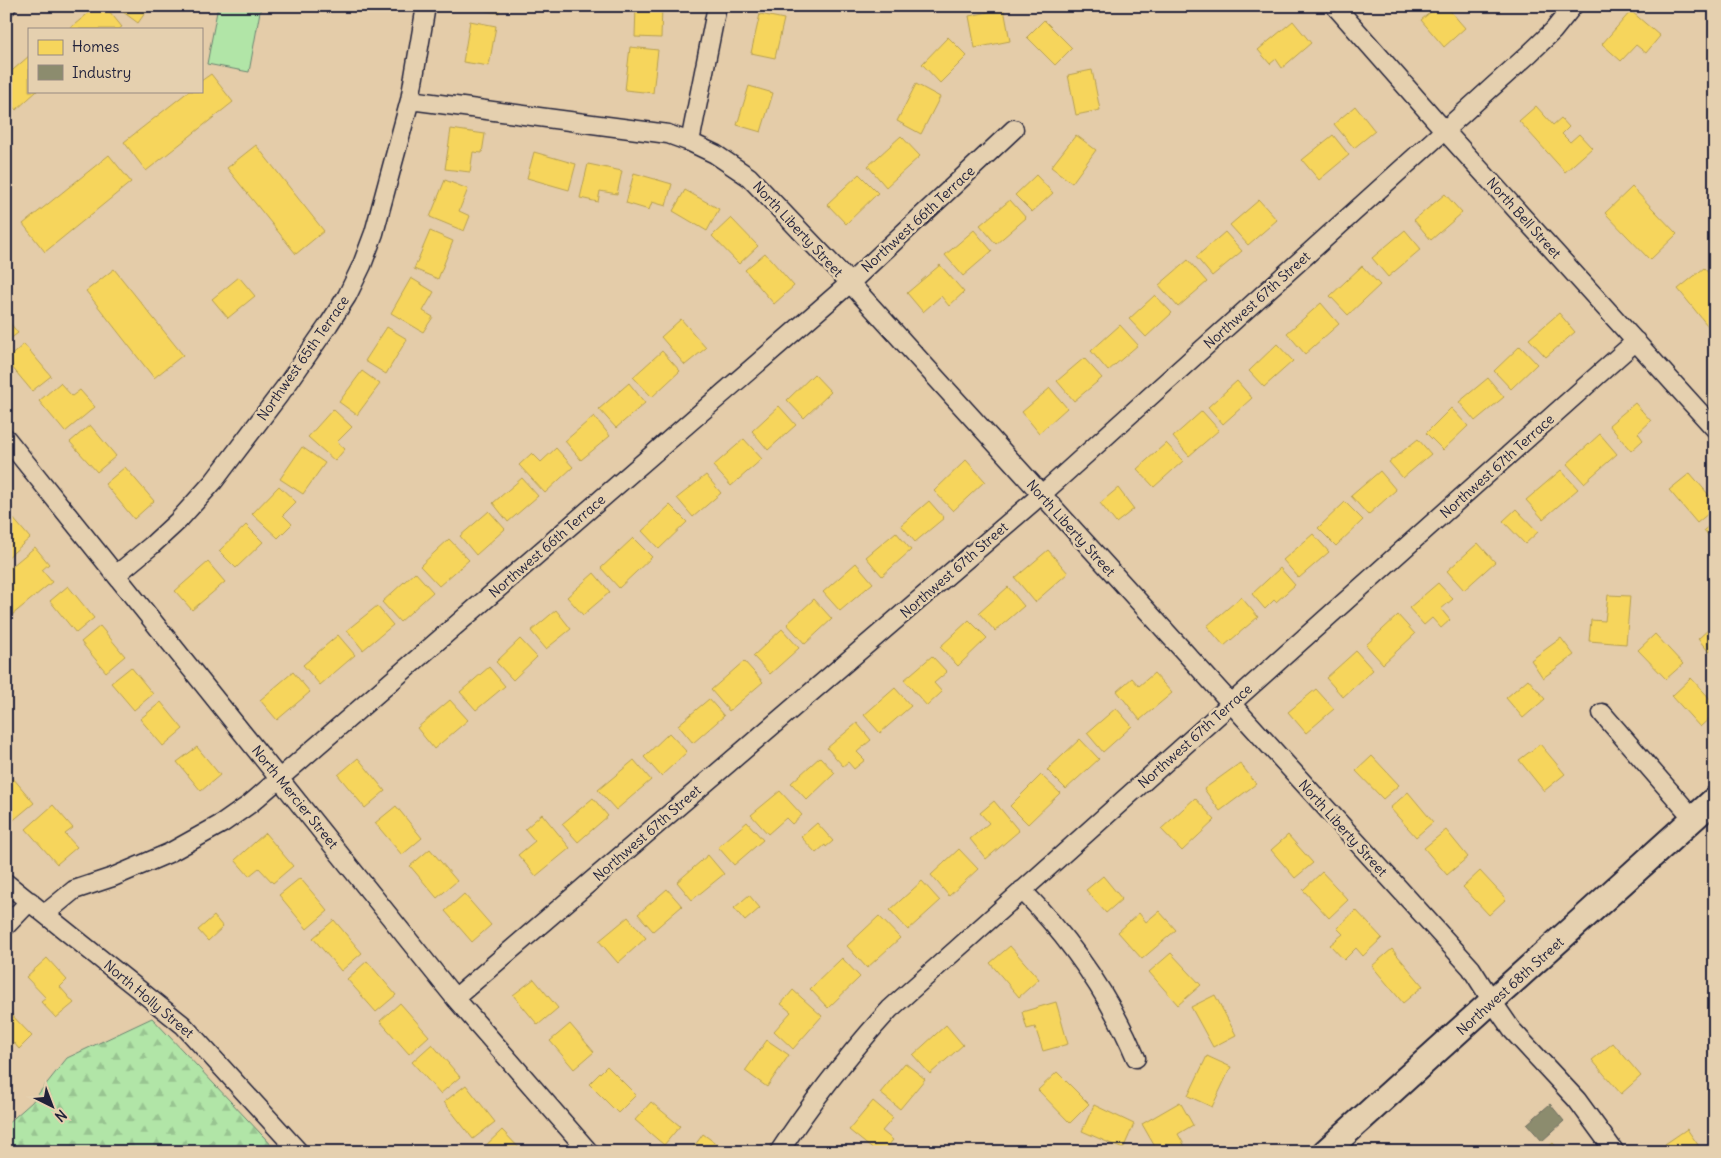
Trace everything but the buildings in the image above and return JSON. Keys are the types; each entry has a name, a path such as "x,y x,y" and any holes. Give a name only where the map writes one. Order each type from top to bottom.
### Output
{"main road":[{"name":"Northwest 68th Street","path":"1325,1152 1715,799"}],"street":[{"name":"Northwest 65th Terrace","path":"116,575 178,521 214,481 286,386 330,324 347,296 374,234 410,100 426,6"},
{"path":"690,142 717,6"},
{"name":"North Bell Street","path":"1335,6 1715,429"},
{"name":"Northwest 67th Street","path":"455,998 1042,494 1536,48 1573,6"},
{"name":"North Liberty Street","path":"410,100 668,134 715,154 749,176 850,283 1471,968 1512,1030 1577,1100 1615,1152"},
{"name":"Northwest 66th Terrace","path":"46,913 74,890 113,877 169,853 223,823 250,804 850,283 1014,129"},
{"name":"Northwest 67th Terrace","path":"779,1152 805,1112 850,1053 890,1009 1636,342"},
{"name":"North Mercier Street","path":"6,438 455,998 589,1152"},
{"path":"1602,713 1693,818"},
{"name":"North Holly Street","path":"6,883 46,913 183,1025 299,1152"},
{"path":"1022,890 1048,917 1079,956 1106,998 1136,1058"},
{"path":"6,926 30,901"}],"green space":[{"path":"218,6 261,6 249,72 207,64"},
{"path":"152,1018 278,1152 6,1152 6,1125 32,1102 67,1058"}]}
